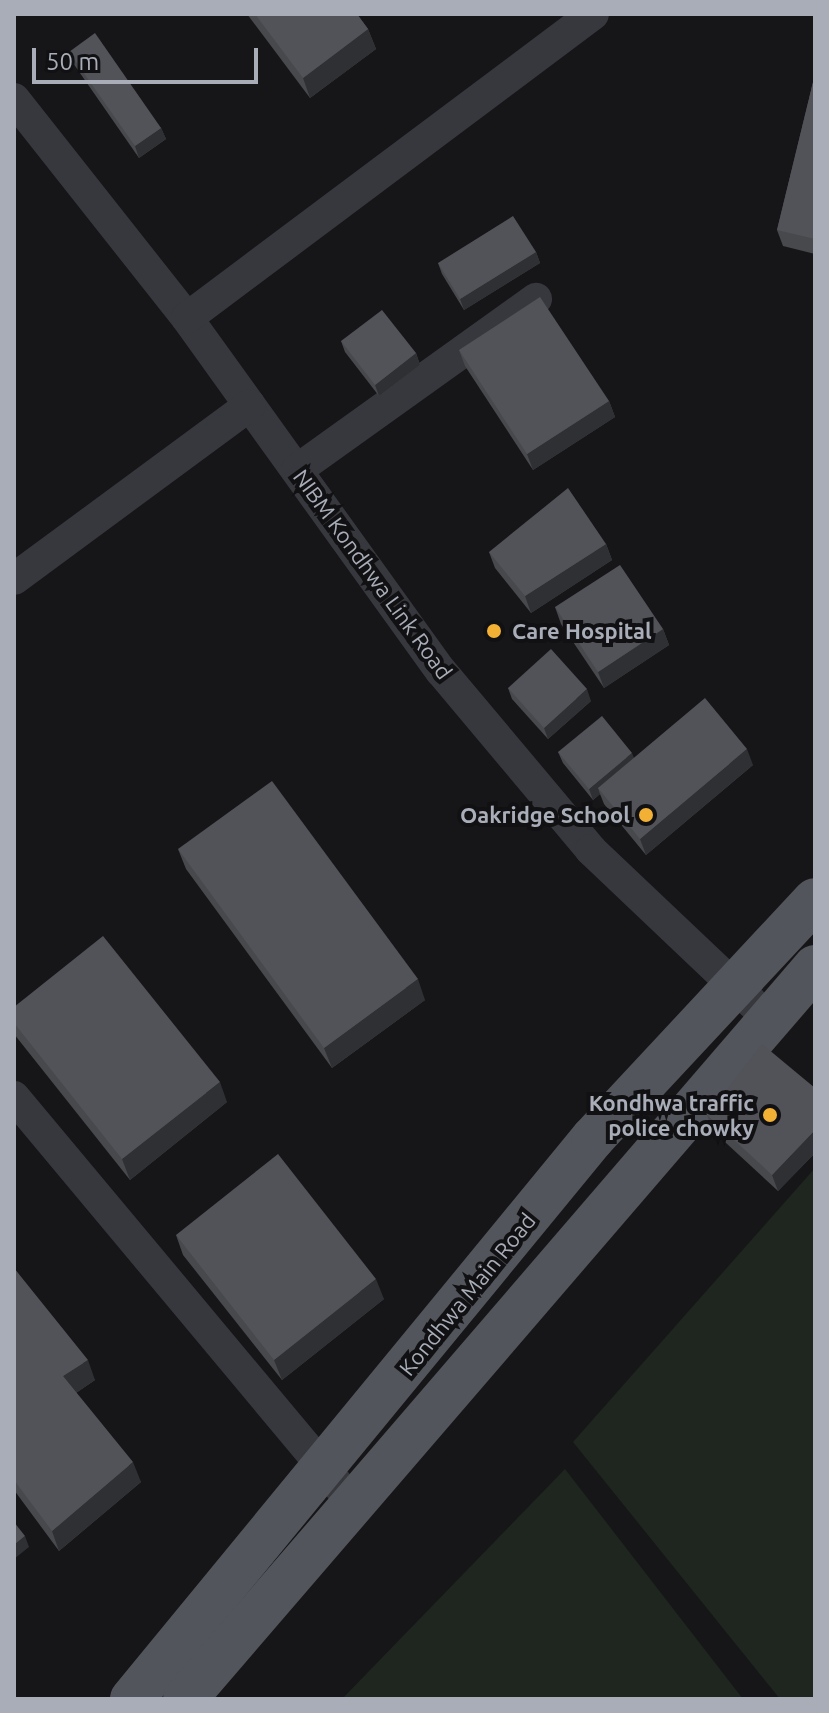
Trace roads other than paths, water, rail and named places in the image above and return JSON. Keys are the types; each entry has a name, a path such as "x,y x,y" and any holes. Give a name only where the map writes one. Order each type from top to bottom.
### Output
{"main road":[{"name":"Kondhwa Main Road","path":"132,1699 593,1138 815,900"},
{"path":"185,1699 815,967"}],"street":[{"path":"187,318 593,14"},
{"name":"NIBM Kondhwa Link Road","path":"14,99 187,318 441,671 591,850 768,1018"},
{"path":"297,470 536,299"},
{"path":"14,579 250,405"},
{"path":"14,1097 353,1503"}],"place":[{"name":"Care Hospital","path":"494,631"},
{"name":"Oakridge School","path":"646,815"},
{"name":"Kondhwa traffic police chowky","path":"770,1115"}]}
